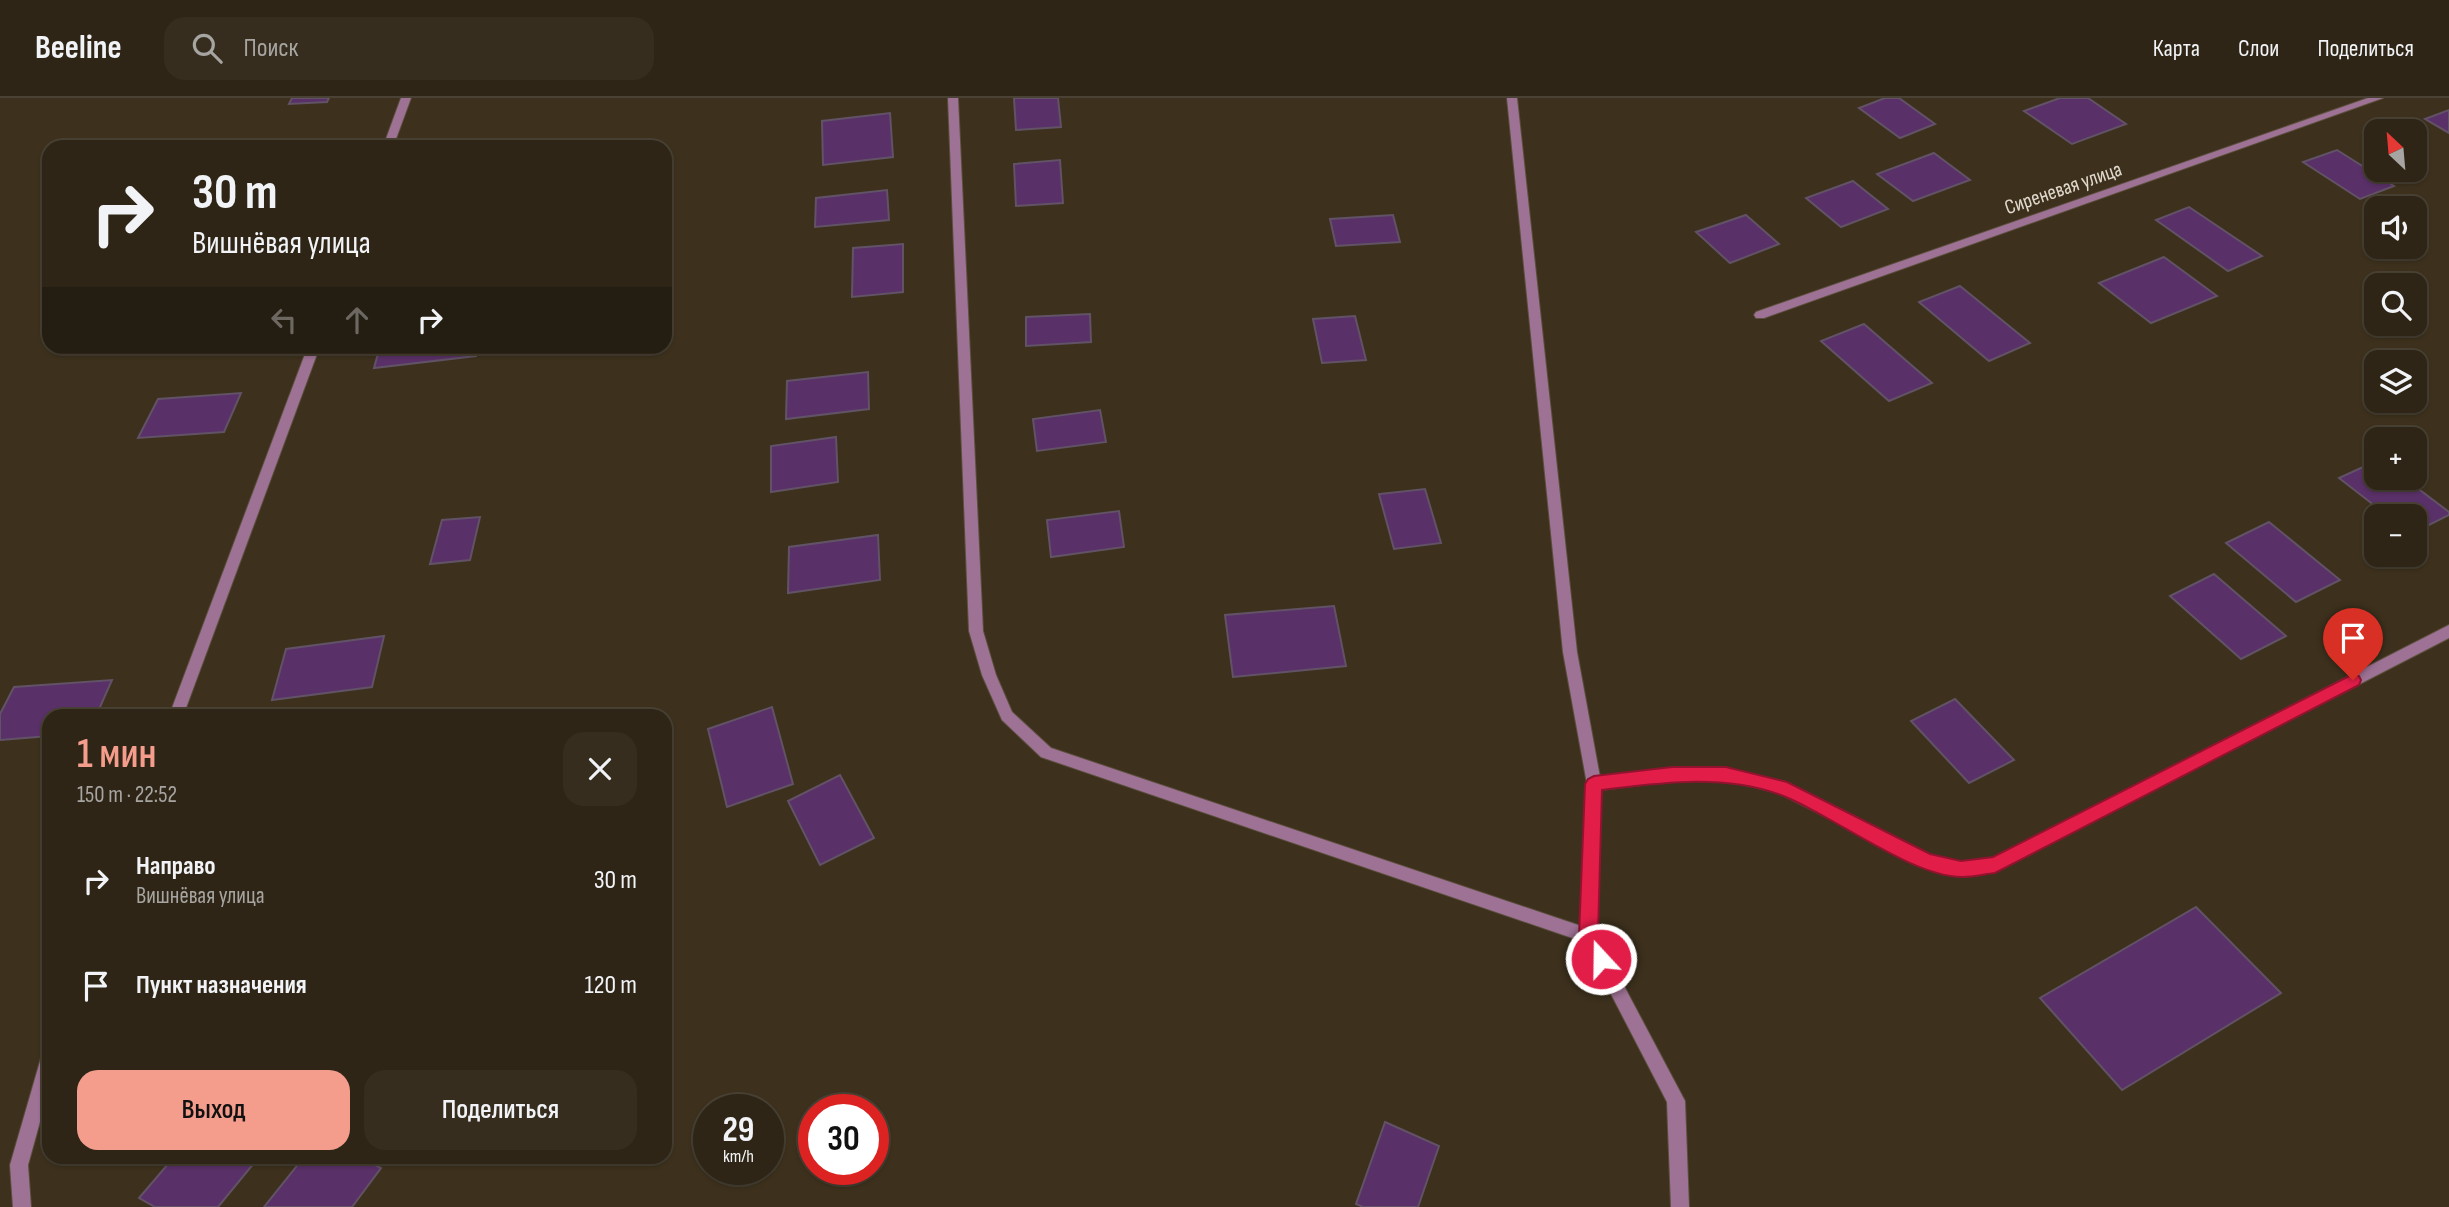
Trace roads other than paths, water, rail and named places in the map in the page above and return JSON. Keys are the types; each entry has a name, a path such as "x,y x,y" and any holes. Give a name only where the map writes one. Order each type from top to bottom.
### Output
{"street":[{"path":"391,140 406,98"},
{"path":"953,98 976,631 989,675 1007,716 1045,752 1588,936"},
{"path":"1512,98 1570,652 1594,784 1588,936 1676,1101 1680,1207"},
{"name":"Сиреневая улица","path":"1760,315 2378,98"},
{"path":"179,709 311,354"},
{"path":"1594,784 1672,775 1726,774 1781,787 1927,861 1961,869 1995,865 2449,631"},
{"path":"22,1207 19,1165 42,1083"}]}
